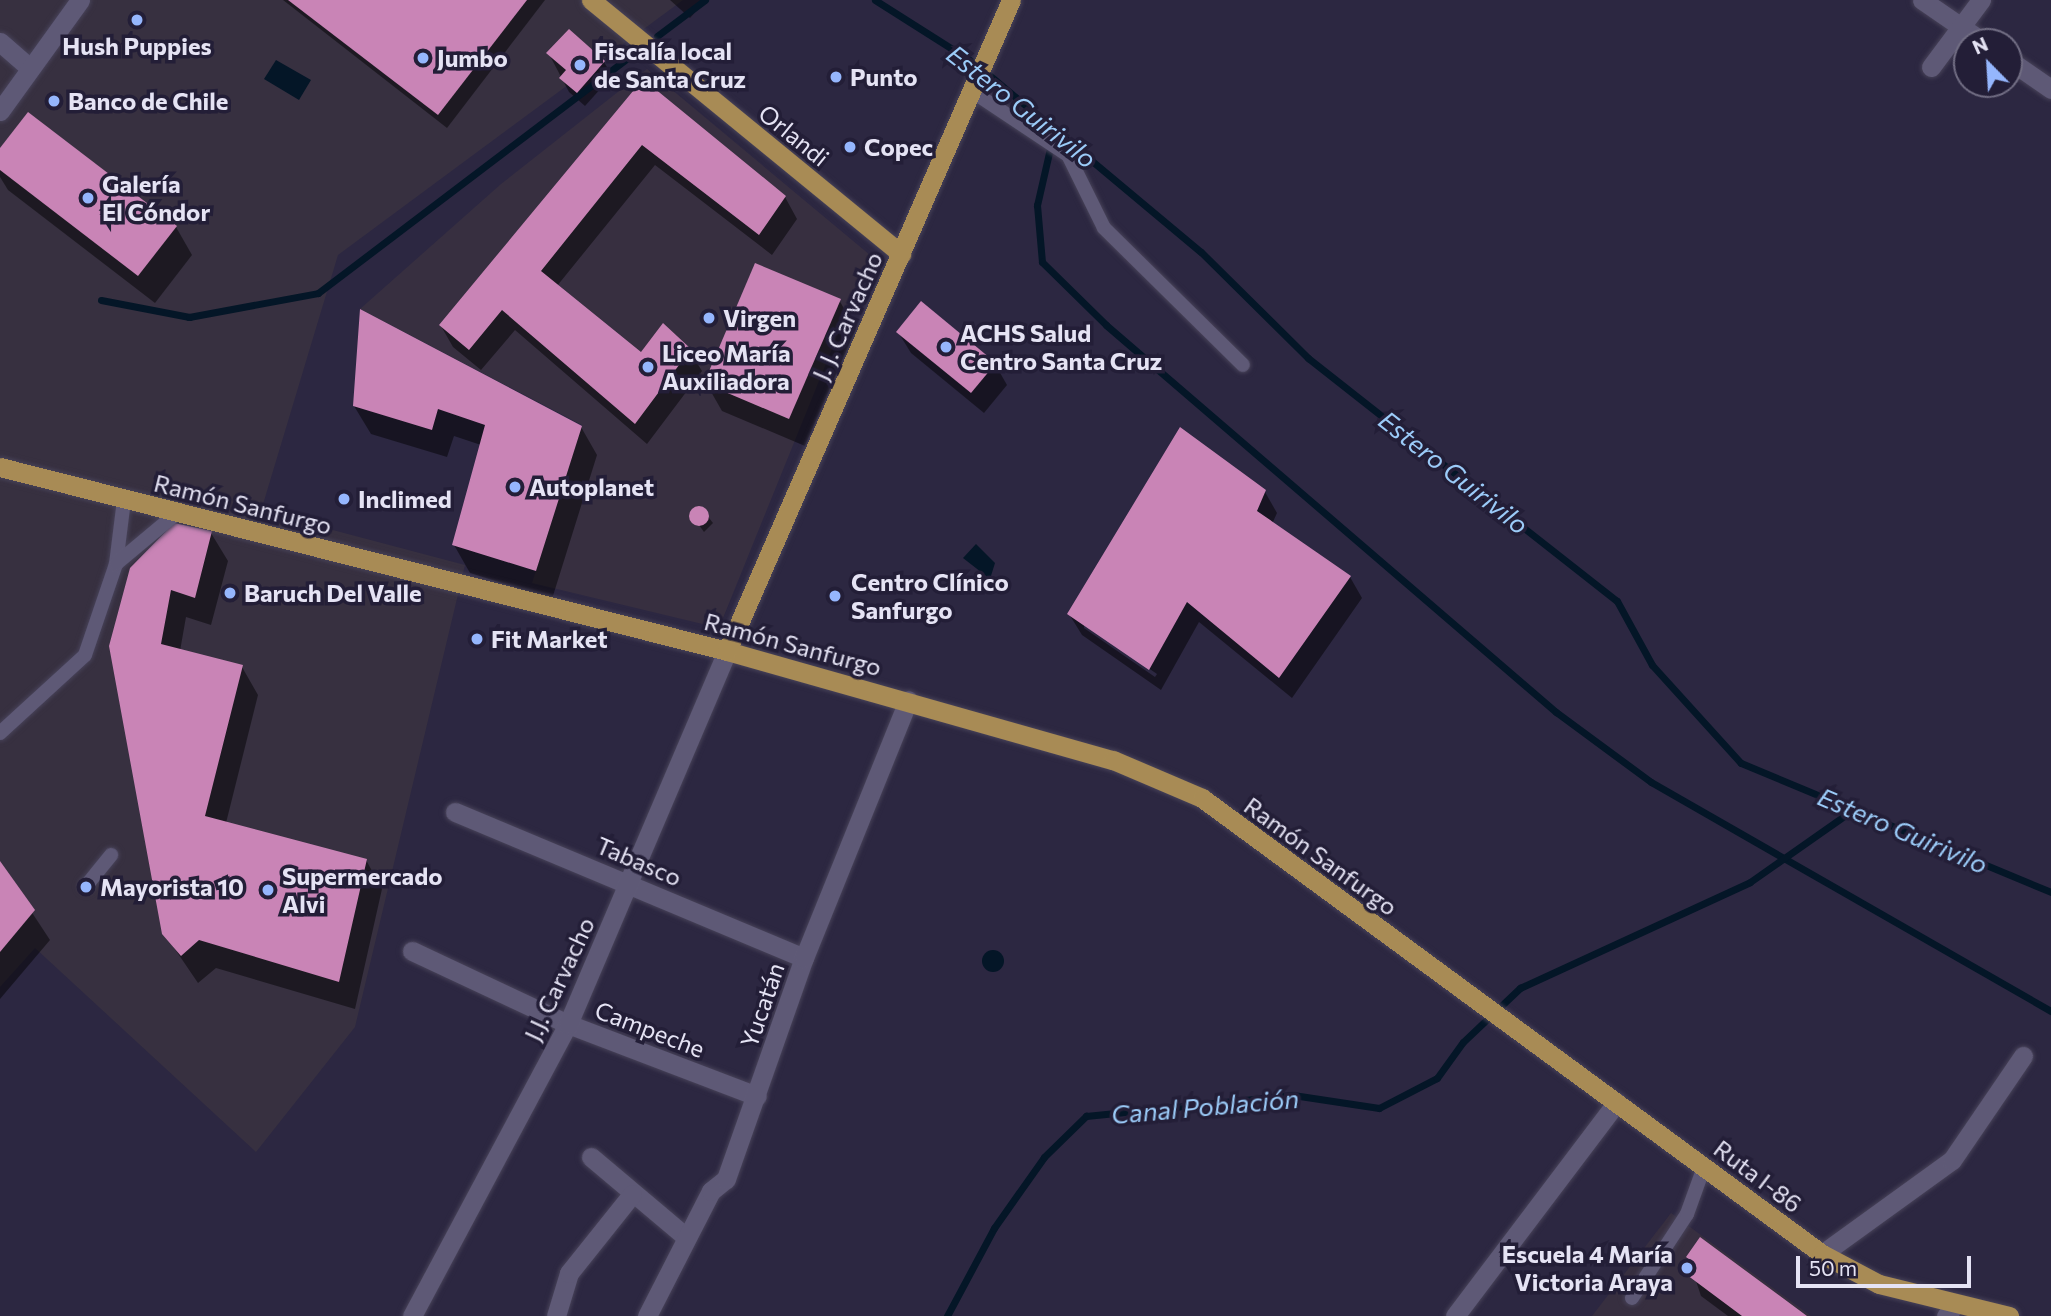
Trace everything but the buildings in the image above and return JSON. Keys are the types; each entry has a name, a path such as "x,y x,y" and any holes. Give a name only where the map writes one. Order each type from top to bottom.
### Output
{"main road":[{"name":"Orlandi","path":"591,0 901,254"},
{"name":"J. J. Carvacho","path":"727,651 1009,4"},
{"name":"Ramón Sanfurgo","path":"0,467 727,651 1113,760 1202,798 1505,1019"},
{"name":"Ruta I-86","path":"1505,1019 1822,1254 1879,1284 1951,1309 2009,1316"}],"street":[{"path":"0,111 80,0"},
{"path":"1922,0 1962,28 1981,0"},
{"path":"1931,67 1953,39"},
{"path":"0,42 30,68"},
{"path":"2023,70 2051,89"},
{"name":"J.J. Carvacho","path":"412,1316 568,1024 727,651"},
{"name":"Yucatán","path":"647,1316 711,1191 726,1179 804,958 908,700"},
{"name":"Tabasco","path":"455,812 629,882 804,958"},
{"name":"Campeche","path":"412,951 568,1024 757,1096"},
{"path":"1822,1254 1952,1160 2023,1056"},
{"path":"1455,1316 1617,1102"},
{"path":"591,1157 686,1237"},
{"path":"556,1316 569,1272 632,1194"}],"lane":[{"path":"975,86 1068,155 1104,228 1243,365"},
{"path":"0,733 85,655 116,564 124,500"},
{"path":"116,564 177,513"},
{"path":"86,886 111,855"},
{"path":"1632,1298 1687,1214 1704,1167"}],"shaded area":[{"path":"0,0 683,0 338,255 261,511 465,565 355,1027 256,1152 35,948 0,987"},
{"name":"Liceo María Auxiliadora","path":"647,69 870,255 719,628 532,583 582,425 360,309 501,184"},
{"name":"Escuela 4 María Victoria Araya","path":"1671,1213 1811,1316 1592,1316"}],"water":[{"path":"276,60 311,80 299,100 264,79"},
{"path":"976,544 995,563 990,579 963,558"},
{"path":"993,950 1001,953 1004,961 1001,969 993,972 985,969 982,961 985,953"}],"waterway":[{"path":"657,36 705,0"},
{"name":"Estero Guirivilo","path":"875,0 976,64 1201,252 1308,358 1617,601 1652,665 1741,763 2051,892"},
{"path":"101,300 189,317 318,293 634,53"},
{"path":"1051,144 1037,205 1042,262 1106,325 1556,712 1651,782 2051,1011"},
{"name":"Canal Población","path":"947,1316 994,1228 1044,1157 1086,1116 1293,1095 1379,1108 1437,1078 1463,1042 1520,988 1750,882 1853,810"}],"place":[{"name":"Hush Puppies","path":"137,20"},
{"name":"Jumbo","path":"423,58"},
{"name":"Fiscalía local de Santa Cruz","path":"580,65"},
{"name":"Punto","path":"836,77"},
{"name":"Banco de Chile","path":"54,101"},
{"name":"Copec","path":"850,147"},
{"name":"Galería El Cóndor","path":"88,198"},
{"name":"Virgen","path":"709,318"},
{"name":"ACHS Salud Centro Santa Cruz","path":"946,347"},
{"name":"Liceo María Auxiliadora","path":"648,367"},
{"name":"Autoplanet","path":"515,487"},
{"name":"Inclimed","path":"344,499"},
{"name":"Baruch Del Valle","path":"230,593"},
{"name":"Centro Clínico Sanfurgo","path":"835,596"},
{"name":"Fit Market","path":"477,639"},
{"name":"Mayorista 10","path":"86,887"},
{"name":"Supermercado Alvi","path":"268,890"},
{"name":"Escuela 4 María Victoria Araya","path":"1687,1268"}]}
